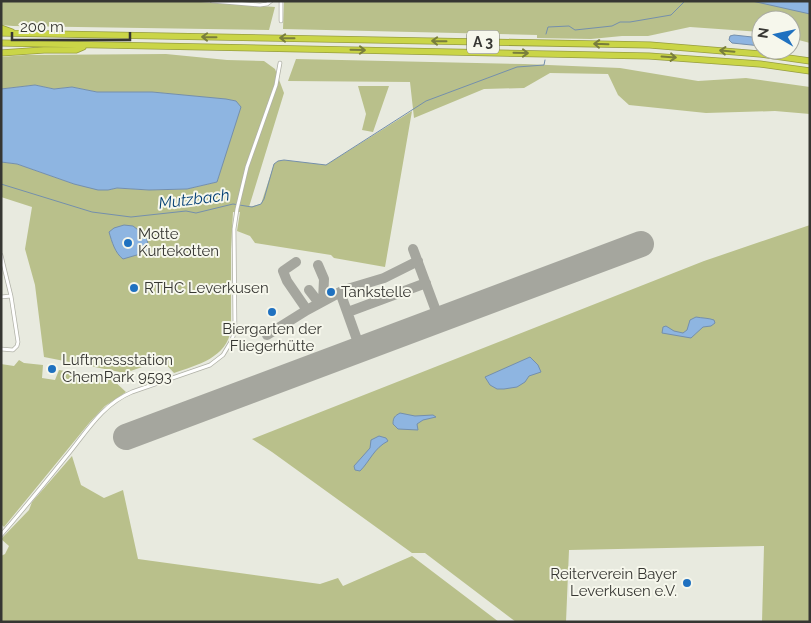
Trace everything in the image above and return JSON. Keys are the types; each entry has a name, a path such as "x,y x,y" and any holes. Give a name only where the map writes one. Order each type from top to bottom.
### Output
{"highway":[{"path":"1,28 16,34"},
{"name":"A 3","path":"1,33 650,45 810,60"},
{"name":"A 3","path":"1,43 649,56 760,64 810,71"},
{"path":"1,53 37,50 76,50 87,46"}],"street":[{"path":"212,1 260,5 271,1"},
{"path":"281,1 281,21"},
{"path":"1,535 96,418 108,406 122,396 210,365 228,349 235,330 233,239 237,209 247,167 276,85 280,63"},
{"path":"1,255 17,324 17,346 13,350 1,350"},
{"path":"1,297 11,296"}],"green space":[{"path":"1,1 186,1 275,7 269,30 13,26 1,25"},
{"path":"284,1 810,1 810,43 801,41 801,10 751,10 751,31 690,27 648,36 591,39 537,38 537,35 283,29"},
{"path":"166,54 227,60 264,61 275,69 284,93 249,207 261,204 274,164 278,161 326,165 412,111 385,267 334,258 331,255 255,243 250,236 237,231 240,212 233,212 231,329 224,347 217,354 201,363 174,373 162,360 125,373 44,357 35,285 25,249 32,207 1,197 1,162 17,164 74,184 108,190 117,188 149,190 187,189 217,182 228,144 236,101 152,92 97,92 72,87 54,89 35,85 1,89 1,57 26,55"},
{"path":"296,59 620,68 698,81 746,78 810,87 810,114 775,111 706,113 629,105 618,95 608,74 550,73 524,88 484,89 414,118 410,82 288,81"},
{"path":"358,86 389,86 373,132 362,130 366,114"},
{"path":"810,225 810,622 762,622 764,546 569,550 566,622 516,622 425,553 412,553 252,439 704,261"},
{"path":"19,360 24,363 43,365 42,378 55,380 59,370 112,379 126,392 105,406 90,422 4,527 1,524 1,364 14,366"},
{"path":"72,456 81,485 104,498 123,490 138,559 320,584 338,578 343,586 412,556 499,622 1,622 1,556 5,554 9,546 1,539 29,510 32,502"}],"water":[{"path":"752,1 810,1 810,14 801,12 801,10 792,10"},
{"path":"730,36 751,37 751,45 732,43 729,40"},
{"path":"35,85 54,89 72,87 97,92 152,92 226,99 236,101 241,107 217,182 187,189 149,190 117,188 98,190 74,184 17,164 1,162 1,89"},
{"path":"124,225 133,226 146,236 147,252 123,259 120,257 109,232 114,228"},
{"path":"696,317 712,319 715,323 711,326 703,327 691,338 662,333 663,327 666,326 674,331 683,333 687,330 690,320"},
{"path":"530,357 538,365 541,372 529,376 525,382 517,387 497,389 490,385 485,377"},
{"path":"400,413 415,416 433,415 436,417 423,420 417,424 418,430 398,429 393,422"},
{"path":"379,436 386,438 388,441 376,451 360,471 355,470 354,466 370,448 371,440"}],"waterway":[{"name":"Mutzbach","path":"546,34 548,27 569,26 575,30 612,26 620,22 671,15 685,1"},
{"name":"Mutzbach","path":"1,184 92,212 131,217 186,211 196,213 233,204 252,207 261,204 264,199 274,164 278,161 326,165 426,101 517,67 544,65 545,60"}],"taxiway":[{"path":"413,249 439,319"},
{"path":"296,262 283,271 287,281 307,310 344,290 384,278 418,261"},
{"path":"318,265 324,279 323,301"},
{"path":"348,312 426,283"},
{"path":"309,290 319,303"},
{"path":"340,292 360,348"},
{"path":"267,335 307,310"}],"runway":[{"path":"126,437 641,244"}],"place":[{"name":"Motte Kurtekotten","path":"128,243"},
{"name":"RTHC Leverkusen","path":"134,288"},
{"name":"Tankstelle","path":"331,292"},
{"name":"Biergarten der Fliegerhütte","path":"272,312"},
{"name":"Luftmessstation ChemPark 9593","path":"52,369"},
{"name":"Reiterverein Bayer Leverkusen e.V.","path":"687,583"}]}
